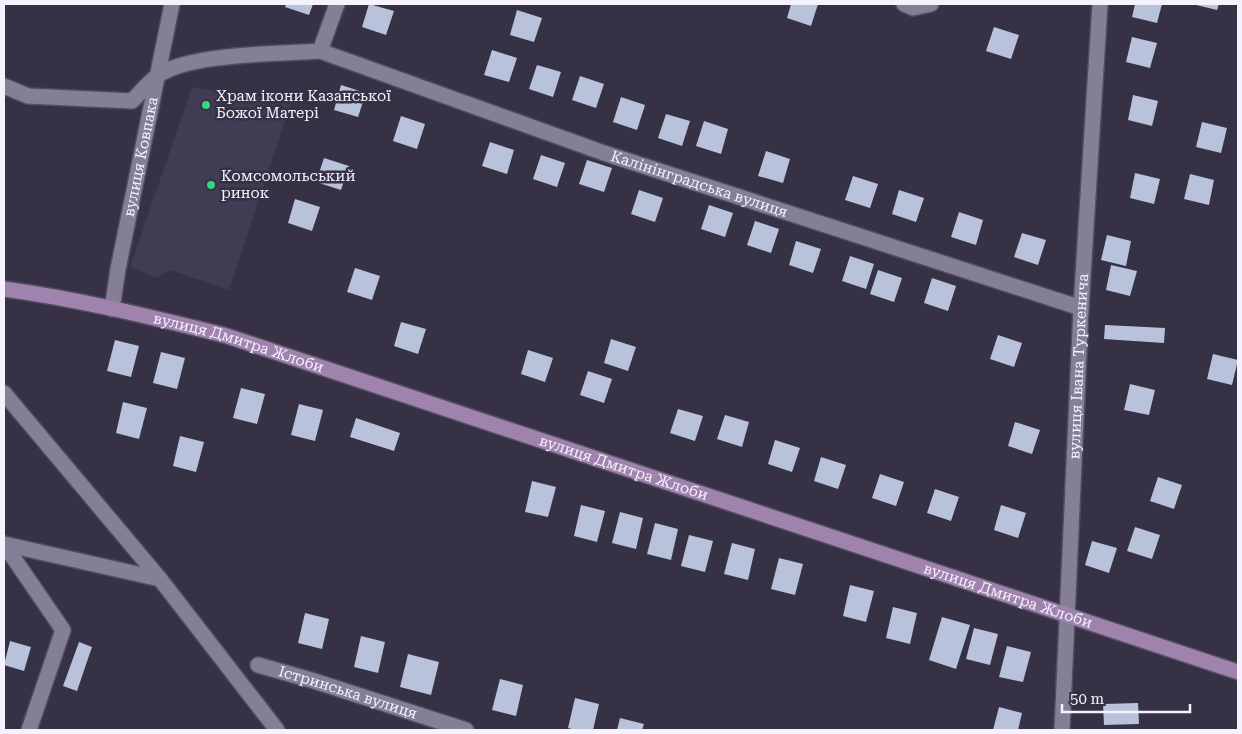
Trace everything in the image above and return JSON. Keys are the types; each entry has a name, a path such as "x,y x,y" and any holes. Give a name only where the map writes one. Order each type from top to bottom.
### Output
{"main road":[{"name":"вулиця Дмитра Жлоби","path":"4,289 56,296 224,335 1238,672"}],"street":[{"name":"вулиця Ковпака","path":"112,309 118,269 172,4"},
{"path":"4,86 28,96 132,102 156,76 176,67 205,59 320,51 337,4"},
{"path":"904,4 913,8 930,4"},
{"name":"вулиця Івана Туркенича","path":"1062,730 1081,308 1100,4"},
{"name":"Калінінградська вулиця","path":"320,51 604,153 1081,308"},
{"path":"4,393 160,579 277,730"},
{"path":"4,544 160,579"},
{"path":"4,544 63,630 29,730"},
{"name":"Істринська вулиця","path":"258,666 311,680 466,730"}],"shaded area":[{"name":"Комсомольський ринок","path":"192,87 291,103 229,290 170,270 157,278 130,267"}],"building":[{"path":"286,4 313,4 309,15 285,7"},
{"path":"369,4 394,11 386,35 362,27"},
{"path":"791,4 818,4 811,26 787,18"},
{"path":"1135,4 1162,4 1157,23 1132,17"},
{"path":"1192,4 1219,4 1217,10"},
{"path":"517,10 542,18 534,42 510,35"},
{"path":"994,27 1019,35 1011,59 986,51"},
{"path":"1132,37 1157,43 1150,68 1126,62"},
{"path":"492,50 517,58 509,82 484,75"},
{"path":"537,65 561,72 553,97 529,89"},
{"path":"580,76 604,84 596,108 572,100"},
{"path":"341,85 366,93 358,117 334,110"},
{"path":"1133,95 1158,101 1152,126 1128,120"},
{"path":"621,97 645,105 637,130 613,122"},
{"path":"666,114 690,121 682,146 658,138"},
{"path":"401,116 425,124 417,149 393,141"},
{"path":"704,121 728,129 721,154 696,146"},
{"path":"1202,122 1227,128 1221,153 1196,147"},
{"path":"490,142 514,150 507,174 482,166"},
{"path":"766,151 790,159 783,183 758,176"},
{"path":"541,155 565,163 557,187 533,179"},
{"path":"324,158 349,166 341,190 316,182"},
{"path":"587,160 612,168 604,192 579,184"},
{"path":"1135,173 1160,179 1154,204 1130,198"},
{"path":"1190,174 1214,180 1209,205 1184,199"},
{"path":"853,176 878,184 870,208 845,200"},
{"path":"639,190 663,198 655,222 631,214"},
{"path":"899,190 924,198 916,222 892,214"},
{"path":"295,199 320,207 312,231 288,223"},
{"path":"709,205 733,213 725,237 701,229"},
{"path":"959,212 983,220 976,245 951,237"},
{"path":"755,221 779,229 771,253 747,245"},
{"path":"1022,233 1046,240 1038,265 1014,257"},
{"path":"1107,235 1131,241 1126,266 1101,260"},
{"path":"796,241 821,249 813,273 789,265"},
{"path":"850,256 874,264 866,289 842,281"},
{"path":"1111,265 1137,271 1130,296 1106,290"},
{"path":"355,268 380,276 372,300 347,292"},
{"path":"878,270 902,278 894,302 870,294"},
{"path":"932,278 956,286 948,311 924,303"},
{"path":"401,322 426,329 418,354 394,346"},
{"path":"1105,325 1165,328 1164,343 1104,339"},
{"path":"998,335 1022,343 1014,367 990,359"},
{"path":"611,339 636,347 628,371 604,363"},
{"path":"115,340 139,346 131,377 107,371"},
{"path":"528,350 553,358 545,382 521,374"},
{"path":"161,352 185,358 177,389 153,383"},
{"path":"1213,354 1238,360 1232,385 1207,379"},
{"path":"588,371 612,379 604,403 580,395"},
{"path":"1130,384 1155,390 1149,415 1124,410"},
{"path":"241,388 265,394 257,424 233,418"},
{"path":"123,402 147,408 139,439 116,433"},
{"path":"299,404 323,410 315,441 291,435"},
{"path":"678,409 703,416 695,441 670,433"},
{"path":"725,415 749,422 742,447 717,439"},
{"path":"356,418 400,433 394,451 350,437"},
{"path":"1015,422 1040,430 1032,454 1008,446"},
{"path":"180,436 204,442 196,472 173,466"},
{"path":"775,440 800,448 792,472 768,464"},
{"path":"821,457 846,465 838,489 814,481"},
{"path":"880,474 904,482 896,506 872,498"},
{"path":"1158,477 1182,485 1174,509 1150,501"},
{"path":"532,481 556,487 548,517 525,512"},
{"path":"935,489 959,497 951,521 927,513"},
{"path":"581,505 605,511 597,542 574,536"},
{"path":"1001,505 1026,513 1018,538 994,530"},
{"path":"620,512 643,518 636,549 612,543"},
{"path":"655,523 678,529 671,560 647,554"},
{"path":"1135,527 1160,535 1152,559 1127,551"},
{"path":"689,535 713,541 705,572 681,566"},
{"path":"1092,541 1117,548 1109,573 1085,565"},
{"path":"732,543 755,549 748,580 724,574"},
{"path":"779,558 803,564 795,595 771,589"},
{"path":"850,585 874,591 866,622 843,616"},
{"path":"893,607 917,613 910,644 886,638"},
{"path":"305,613 329,619 322,649 298,643"},
{"path":"942,617 970,625 956,669 929,660"},
{"path":"974,628 998,634 990,665 966,659"},
{"path":"361,636 385,642 378,673 354,667"},
{"path":"10,641 31,647 24,671 4,665"},
{"path":"79,642 92,647 77,691 63,686"},
{"path":"1007,646 1031,652 1023,682 999,677"},
{"path":"408,654 439,662 431,695 400,687"},
{"path":"500,679 523,685 516,716 492,710"},
{"path":"575,698 599,704 593,730 568,728"},
{"path":"1138,703 1139,724 1104,725 1103,704"},
{"path":"999,707 1022,713 1018,730 993,730"},
{"path":"620,718 644,724 642,730 617,730"}],"place":[{"name":"Храм ікони Казанської Божої Матері","path":"206,105"},
{"name":"Комсомольський ринок","path":"211,185"}]}
